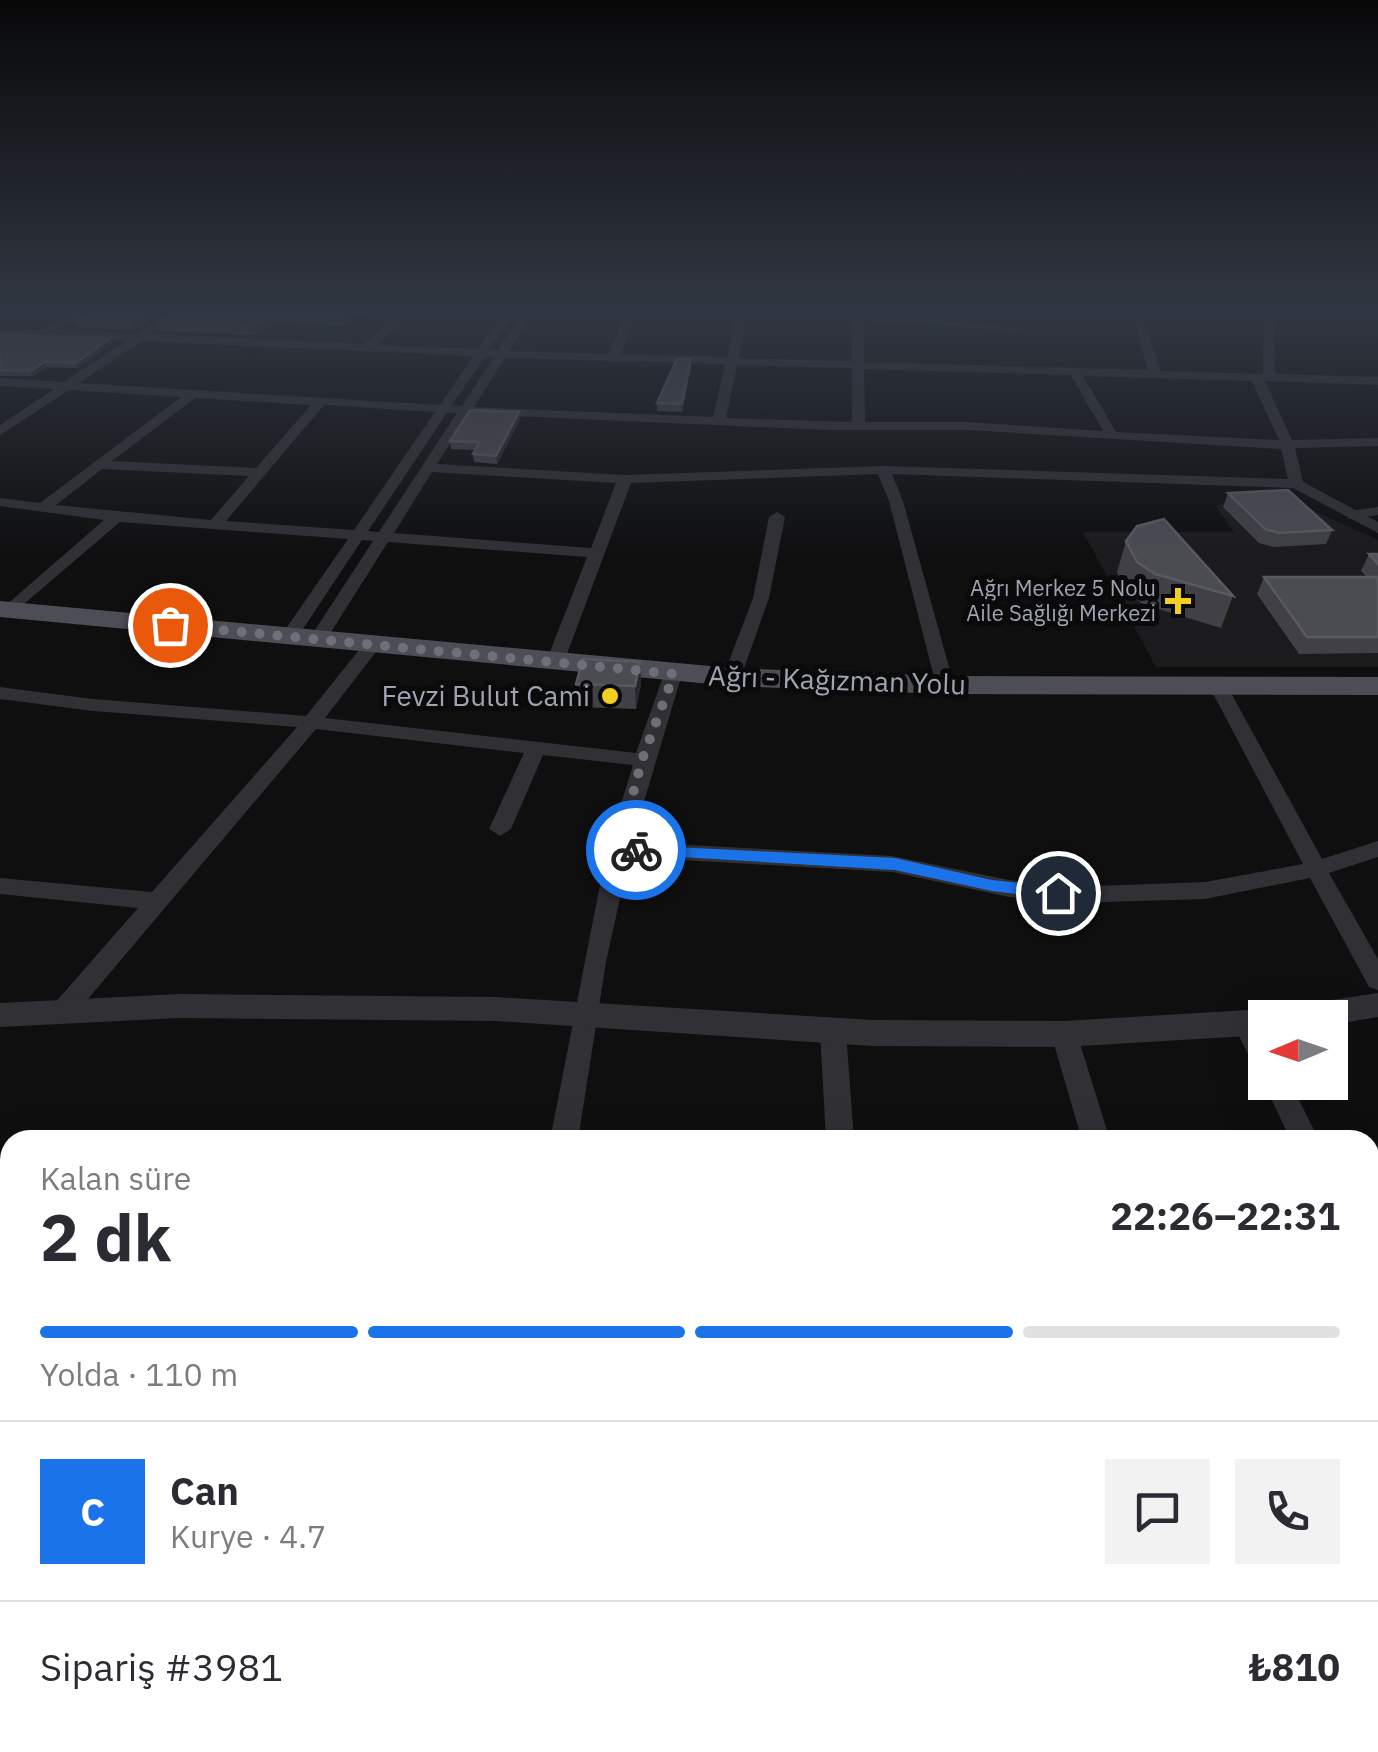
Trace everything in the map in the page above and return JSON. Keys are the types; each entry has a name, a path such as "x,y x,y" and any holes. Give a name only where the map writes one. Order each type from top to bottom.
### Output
{"main road":[{"name":"Ağrı - Kağızman Yolu","path":"6,609 674,674 944,685 1378,686"}],"street":[{"path":"0,430 61,390"},
{"path":"126,390 444,409 719,420 828,449 883,470 1296,484 1378,528"},
{"path":"288,637 457,390"},
{"path":"318,640 478,390"},
{"path":"719,420 726,390"},
{"path":"857,390 859,426"},
{"path":"1085,390 1111,434"},
{"path":"1268,390 1296,484"},
{"path":"41,509 192,394"},
{"path":"216,523 320,402"},
{"path":"428,468 624,480 828,449 859,426 966,426 1286,444 1378,442"},
{"path":"102,465 260,472"},
{"path":"883,470 896,500 944,685"},
{"path":"555,662 624,480"},
{"path":"0,502 116,517 594,553"},
{"path":"6,609 116,517"},
{"path":"732,677 760,598 777,517"},
{"path":"62,1012 310,724 373,644"},
{"path":"565,1130 582,1015 618,849 642,760 674,674"},
{"path":"1218,686 1262,761 1315,871 1378,980"},
{"path":"0,693 642,760"},
{"path":"500,829 535,751"},
{"path":"618,849 895,864 1028,891 1088,894 1212,890 1315,871 1378,849"},
{"path":"0,886 157,901"},
{"path":"1348,1010 1378,1005"},
{"path":"0,1015 179,1006 496,1009 833,1031 1064,1034 1248,1023"},
{"path":"833,1031 839,1130"},
{"path":"1064,1034 1093,1130"},
{"path":"1285,1100 1300,1130"}],"lane":[{"path":"1351,515 1378,511"}],"shaded area":[{"path":"1288,499 1378,540 1378,667 1156,667 1083,532 1234,532 1215,505"}],"building":[{"path":"663,390 685,390 682,404 657,403"},
{"path":"470,410 519,412 496,456 473,454 479,442 450,441"},
{"path":"1288,490 1332,530 1279,533 1265,529 1228,493"},
{"path":"1164,519 1233,596 1155,574 1137,562 1126,541 1137,526"},
{"path":"1264,577 1378,577 1378,637 1307,637"},
{"path":"583,659 640,662 635,686 576,684"}],"way so far":[{"path":"170,625 674,674 642,760 618,849 636,850"}],"place":[{"name":"Ağrı Merkez 5 Nolu Aile Sağlığı Merkezi","path":"1178,601"},
{"name":"Fevzi Bulut Cami","path":"610,696"}],"route":[{"path":"636,850 895,864 992,886 1058,893"}]}
